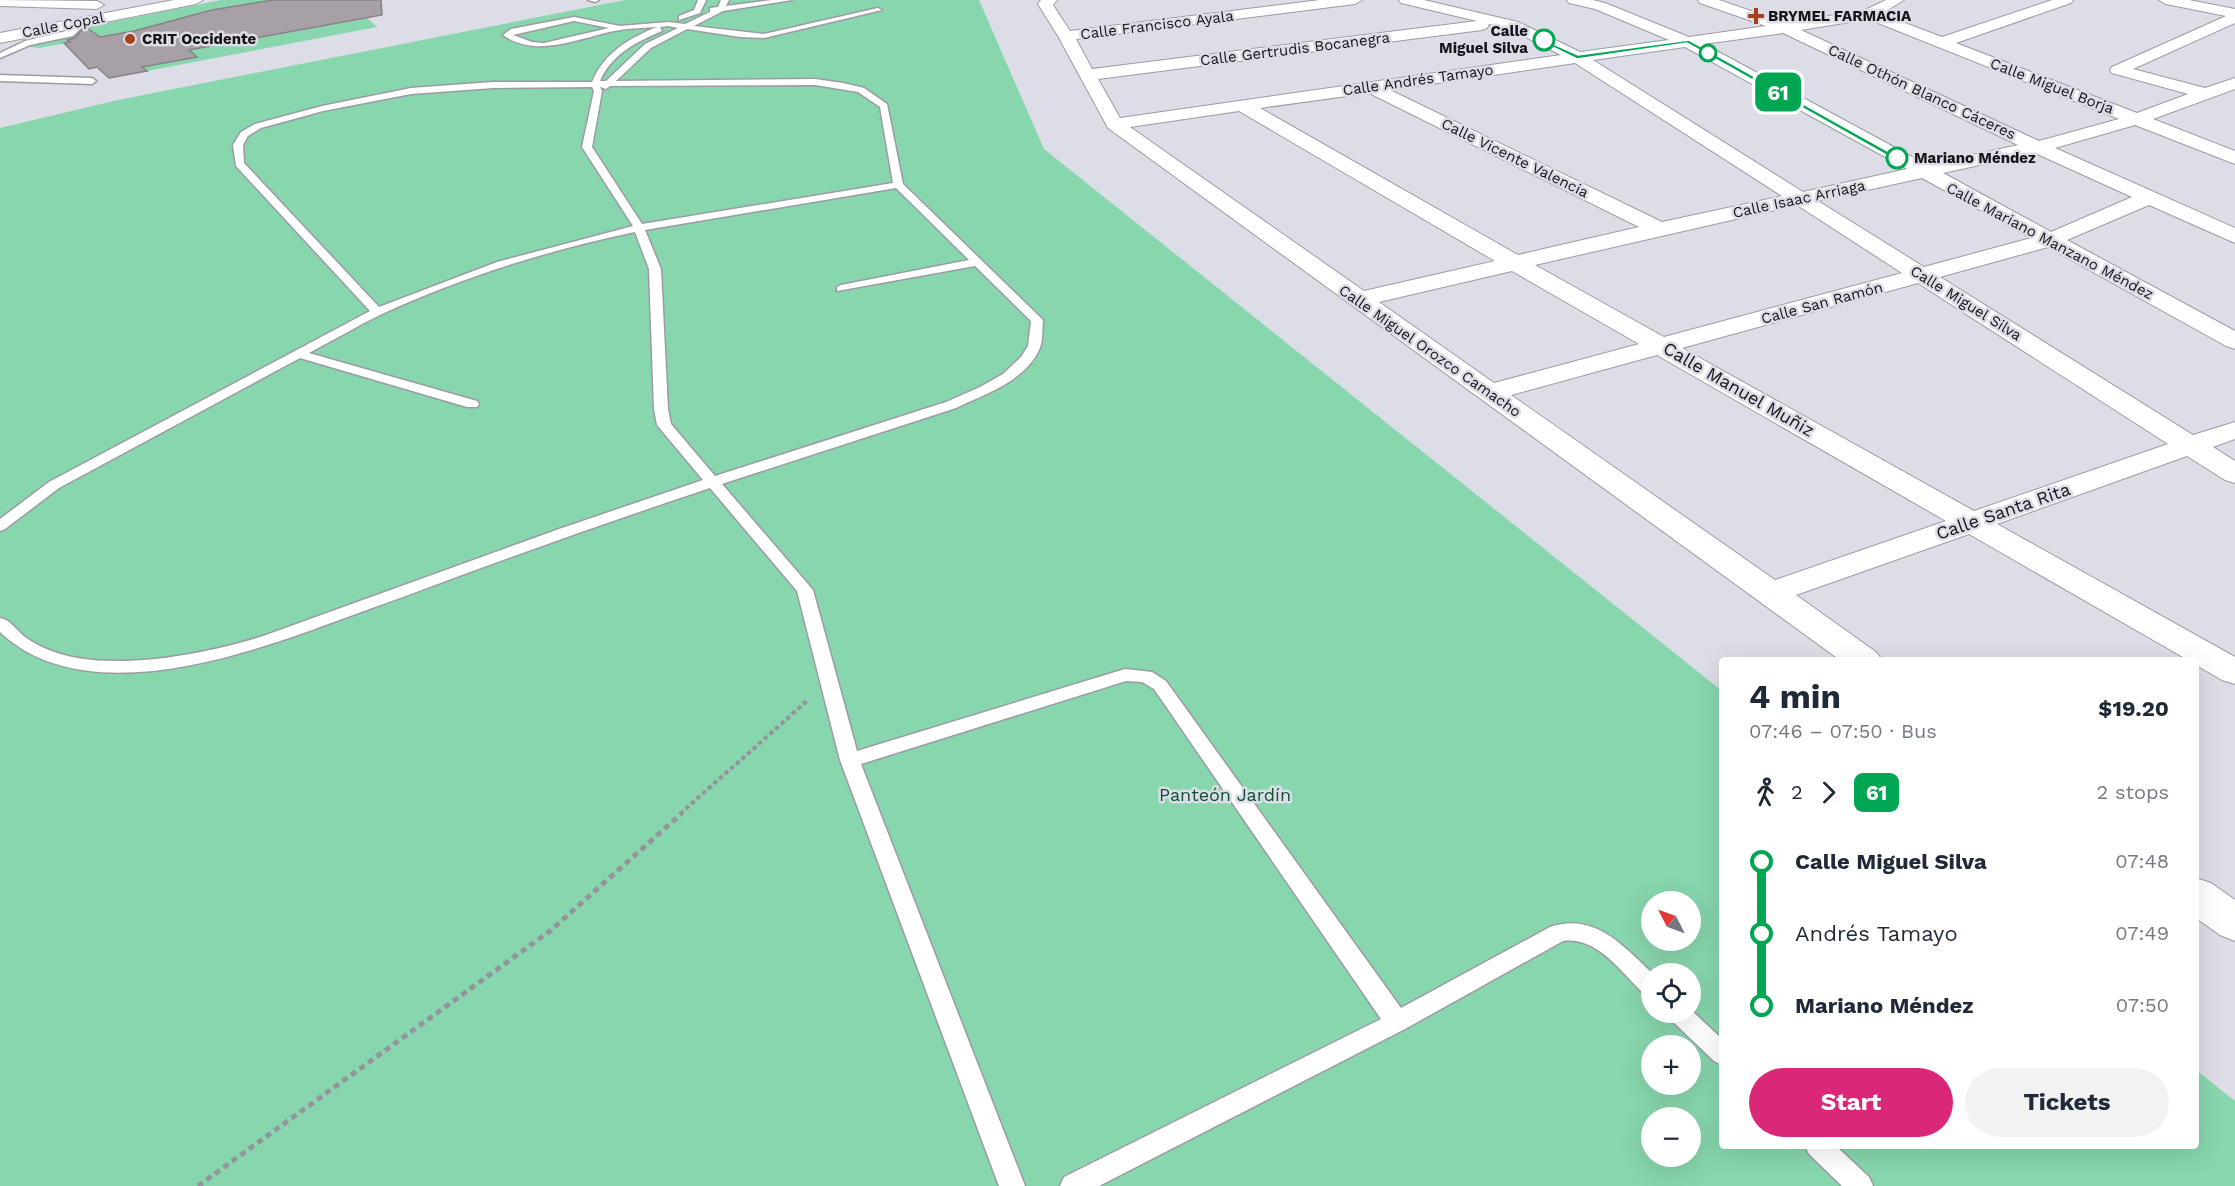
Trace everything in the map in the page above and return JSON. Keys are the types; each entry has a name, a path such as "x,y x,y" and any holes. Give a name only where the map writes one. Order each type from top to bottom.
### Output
{"street":[{"name":"Calle Copal","path":"0,38 196,0"},
{"name":"Calle Miguel Orozco Camacho","path":"1049,0 1045,4 1066,36 1114,124 1860,657"},
{"name":"Calle Francisco Ayala","path":"1066,36 1355,0"},
{"name":"Calle Miguel Silva","path":"1406,0 1503,22 1577,57 2235,474"},
{"name":"Calle Mariano Manzano Méndez","path":"1574,0 1600,6 1688,42 2235,341"},
{"name":"Calle Othón Blanco Cáceres","path":"1705,0 1785,28 2037,147 2235,236"},
{"name":"Calle Andrés Tamayo","path":"1114,124 1785,28 1871,13 1897,0"},
{"path":"1941,43 2066,0"},
{"path":"2166,0 2235,15"},
{"path":"0,2 156,8"},
{"name":"Calle Miguel Borja","path":"1838,5 1871,13 1941,43 2235,158"},
{"path":"2210,98 2118,70 2235,15"},
{"name":"Calle Gertrudis Bocanegra","path":"1088,75 1503,22"},
{"path":"0,28 42,29"},
{"name":"Calle Isaac Arriaga","path":"1358,300 1659,229 2037,147 2210,98 2235,83"},
{"name":"Calle Vicente Valencia","path":"1371,87 1659,229"},
{"name":"Calle Manuel Muñiz","path":"1243,105 1514,264 1663,346 2235,672"},
{"name":"Calle San Ramón","path":"1488,393 2050,240 2150,197"},
{"name":"Calle Santa Rita","path":"1770,593 2235,430"},
{"path":"2199,897 2235,923"}],"lane":[{"path":"698,11 702,0"},
{"path":"725,0 721,9 648,46 602,86 586,147 639,228 655,269 661,410 664,425 805,590 850,760 1012,1186"},
{"path":"602,86 598,75 622,46 668,24 698,11 788,0"},
{"path":"620,28 574,19 514,31 507,35 531,44 544,45 620,28 668,24 740,35 764,36 878,10"},
{"path":"0,56 28,43 70,33 76,29 61,25"},
{"path":"0,78 92,81"},
{"path":"0,623 8,633 37,651 77,665 136,665 211,655 260,643 519,548 711,482 951,405 1003,380 1022,364 1033,348 1037,320 898,184 884,106 877,98 853,87 815,82 602,86 493,85 411,91 284,118 258,126 244,134 238,145 239,164 377,312"},
{"path":"0,526 54,484 377,312 439,285 546,250 639,228 898,184"},
{"path":"841,289 977,262"},
{"path":"298,354 472,404"},
{"path":"850,760 1125,675 1146,676 1160,686 1397,1022"},
{"path":"1073,1186 1397,1022 1558,933 1582,930 1603,941 1641,977"},
{"path":"1690,1023 1719,1051"},
{"path":"1821,1149 1860,1186"}],"path":[{"path":"198,1186 550,931 829,681"}],"green space":[{"path":"221,0 273,0 212,10 134,31 39,48 29,47 81,32 82,28"},
{"name":"Panteón Jardín","path":"625,0 979,0 1044,149 1719,689 1719,1149 2199,1149 2199,1072 2235,1101 2235,1186 0,1186 0,128 118,100"},
{"path":"351,4 377,27 147,71 142,67 197,57 169,35 187,30 210,46 355,19"}],"building":[{"name":"CRIT Occidente","path":"273,0 381,0 382,15 189,50 197,57 142,67 147,71 109,78 97,67 89,69 64,43 70,42 67,40 75,38 82,29 87,28 100,37 134,31 212,10"}],"bus line":[{"name":"61","path":"1544,40 1577,57 1688,42 1897,158"}],"place":[{"name":"BRYMEL FARMACIA","path":"1756,16"},
{"name":"CRIT Occidente","path":"130,39"},
{"name":"Calle Miguel Silva","path":"1544,40"},
{"name":"Mariano Méndez","path":"1897,158"}]}
